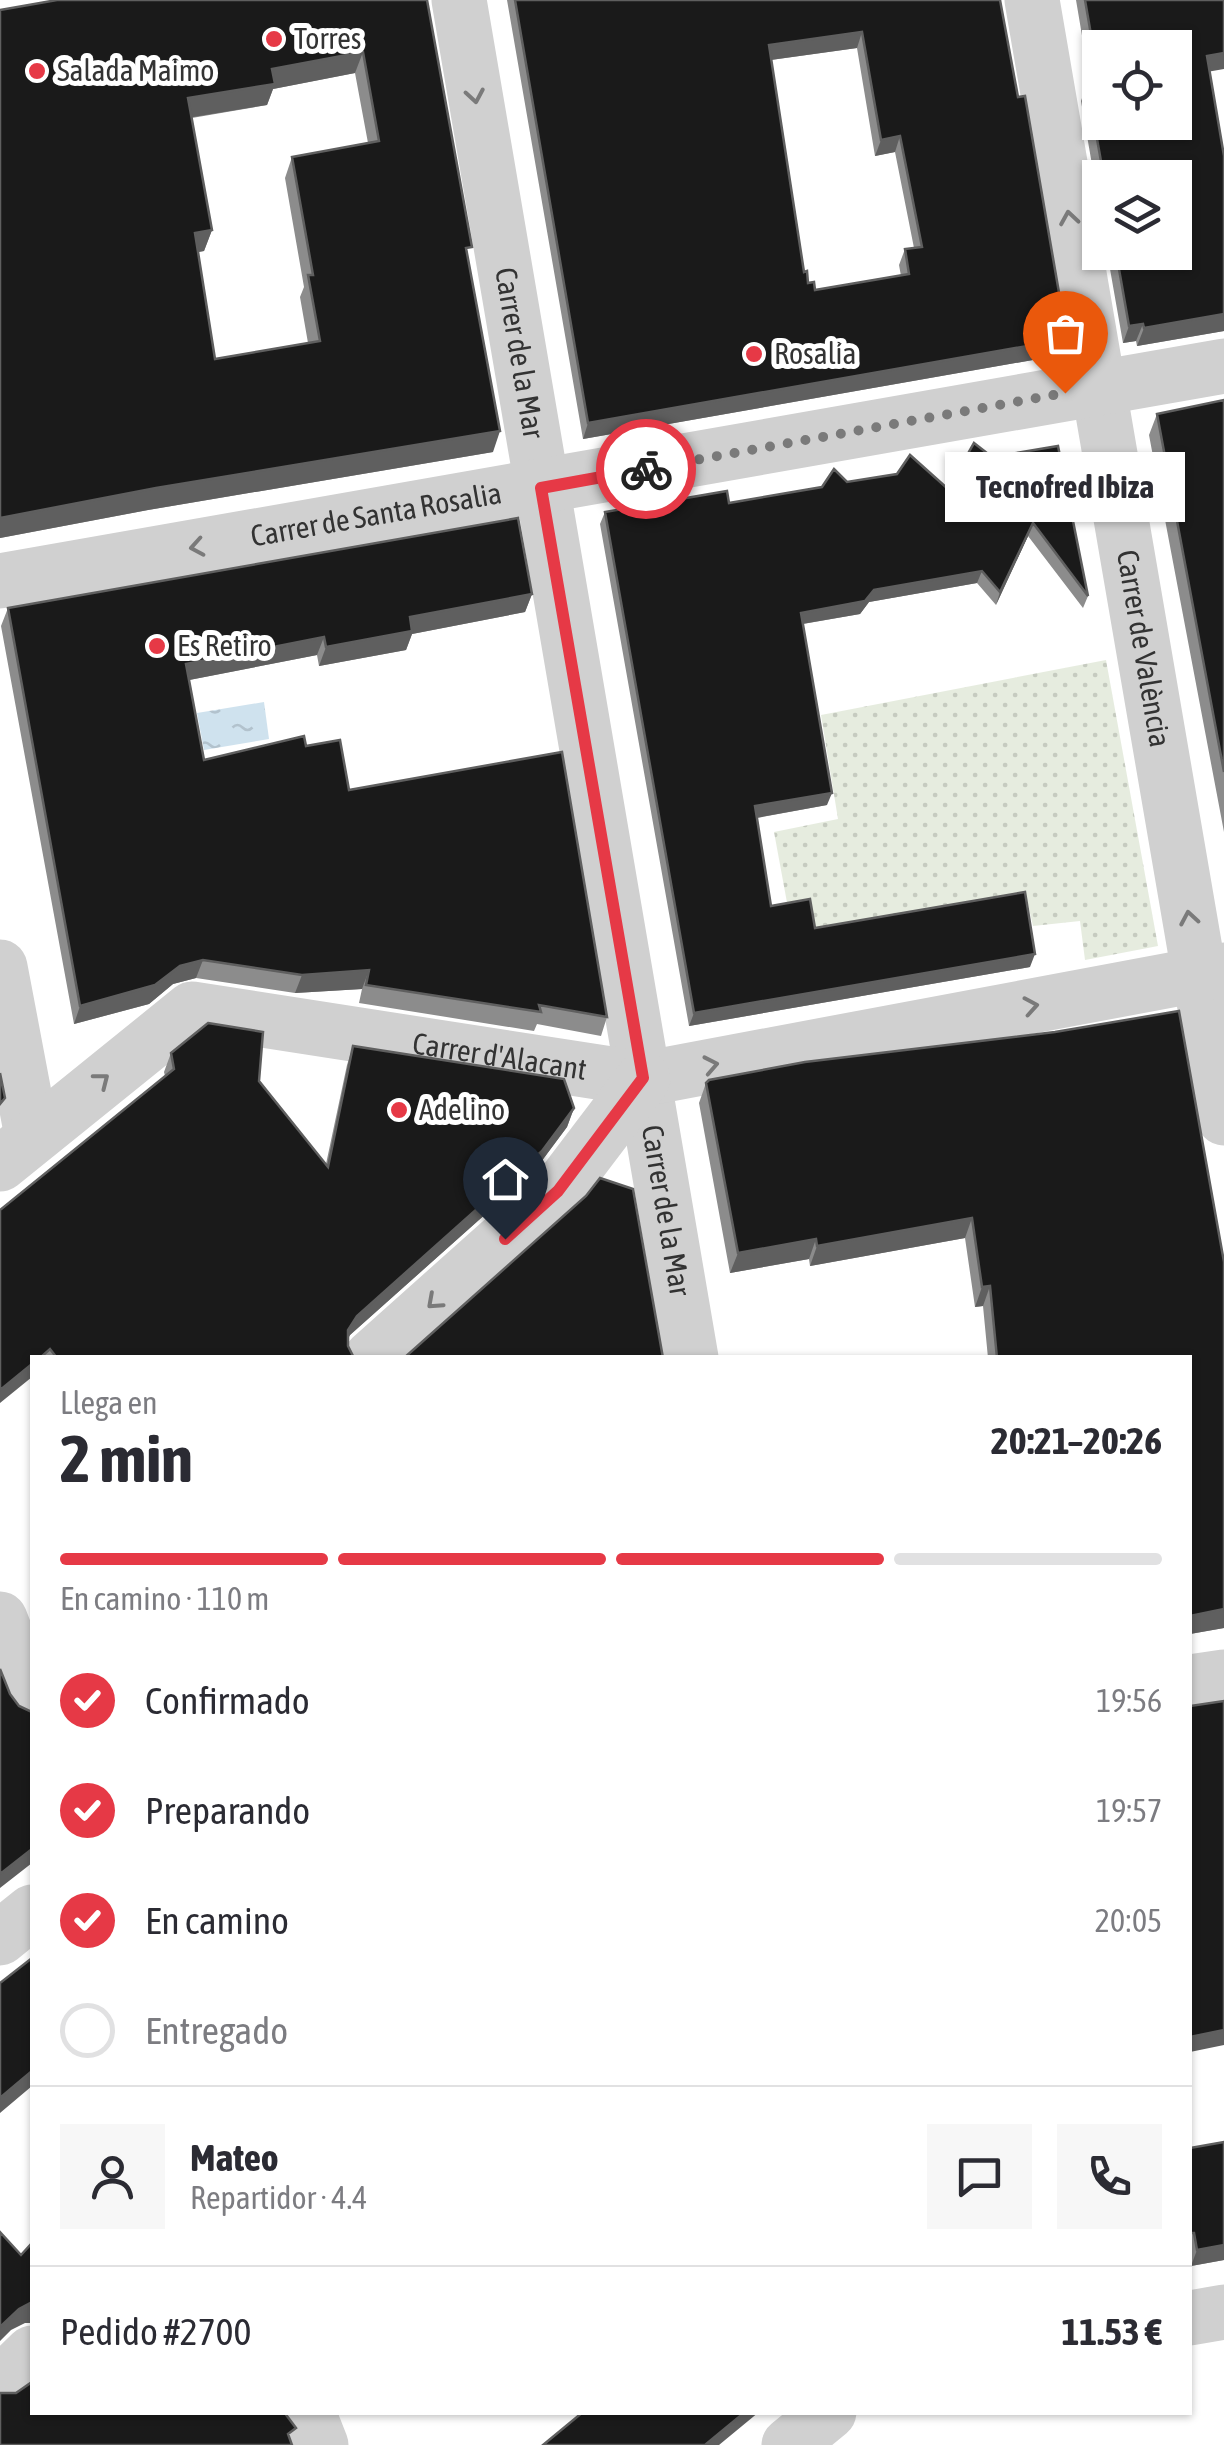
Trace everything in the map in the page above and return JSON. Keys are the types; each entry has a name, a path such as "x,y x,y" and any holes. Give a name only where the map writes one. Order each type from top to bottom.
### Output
{"street":[{"name":"Carrer de la Mar","path":"458,0 690,1355"},
{"name":"Carrer de València","path":"1032,0 1097,388 1211,972 1224,1118"},
{"name":"Carrer de Santa Rosalia","path":"0,582 1224,366"},
{"path":"0,967 16,1150"},
{"name":"Carrer d'Alacant","path":"16,1150 192,1009 643,1078 1211,972"},
{"path":"374,1355 558,1191 643,1078"},
{"path":"0,1618 28,1676"},
{"path":"1192,1682 1224,1676"},
{"path":"0,1938 30,1914"},
{"path":"1192,2318 1224,2312"},
{"path":"0,2384 30,2354"},
{"path":"309,2415 321,2445"},
{"path":"790,2445 825,2415"}],"shaded area":[{"path":"1106,660 1158,946 1085,960 1080,921 1033,926 1027,900 815,934 788,908 774,832 838,819 821,715"}],"water":[{"path":"264,702 269,739 204,750 197,713"}],"building":[{"path":"57,0 427,0 472,247 466,248 500,431 0,518 0,10","holes":["363,52 379,141 292,157 313,275 308,275 320,341 215,359 195,233 212,230 188,98 275,84 272,69"]},
{"path":"515,0 1000,0 1018,97 1025,96 1067,339 588,423","holes":["862,32 881,140 900,136 922,247 905,249 909,274 815,290 814,282 808,283 807,271 804,272 769,45"]},
{"path":"1085,0 1224,0 1224,53 1207,56 1224,156 1224,314 1144,328 1143,324 1129,326 1119,270 1192,270 1192,160 1101,160 1097,140 1192,140 1192,30 1090,30"},
{"path":"1224,400 1224,772 1157,414"},
{"path":"974,443 992,457 1058,446 1088,596 1033,523 1000,592 982,571 874,590 865,601 801,613 832,793 755,806 771,906 810,899 815,928 1025,892 1035,954 694,1013 605,512 727,491 729,503 822,487 834,469 847,482 897,474 910,455 948,489"},
{"path":"518,518 532,594 410,617 412,631 326,647 324,637 186,664 204,760 304,736 306,746 340,740 349,790 562,752 607,1017 539,1005 541,1012 366,985 369,970 302,975 203,960 180,966 155,985 80,1006 8,608"},
{"path":"1179,1011 1224,1262 1224,1609 1192,1616 1192,1355 997,1355 990,1286 982,1287 972,1218 817,1246 816,1239 738,1253 706,1083 709,1080 805,1062 1055,1032"},
{"path":"208,1023 263,1032 259,1081 328,1167 353,1046 564,1079 574,1108 542,1151 357,1316 348,1330 352,1355 55,1355 50,1349 43,1355 30,1355 30,1366 0,1390 0,1210 174,1069 171,1053"},
{"path":"0,1073 5,1098 0,1104"},
{"path":"600,1178 633,1189 662,1355 407,1355 586,1196"},
{"path":"0,1669 10,1694 19,1706 30,1711 30,1851 0,1874"},
{"path":"1224,1701 1224,2030 1192,2037 1192,1706"},
{"path":"30,1960 30,2073 0,2098 0,1983"},
{"path":"1224,2142 1224,2245 1197,2250 1192,2233 1192,2148"},
{"path":"0,2232 21,2255 30,2245 30,2303 0,2327"},
{"path":"30,2383 30,2415 286,2415 296,2428 288,2434 292,2445 0,2445 0,2393 16,2393"},
{"path":"579,2415 741,2415 705,2445 543,2445"}],"way so far":[{"path":"646,469 1065,393"}],"place":[{"name":"Torres","path":"274,39"},
{"name":"Salada Maimo","path":"37,71"},
{"name":"Rosalía","path":"754,354"},
{"name":"Tecnofred Ibiza","path":"1065,393"},
{"name":"Es Retiro","path":"157,646"},
{"name":"Adelino","path":"399,1110"}],"route":[{"path":"505,1239 558,1191 643,1078 541,488 646,469"}]}
